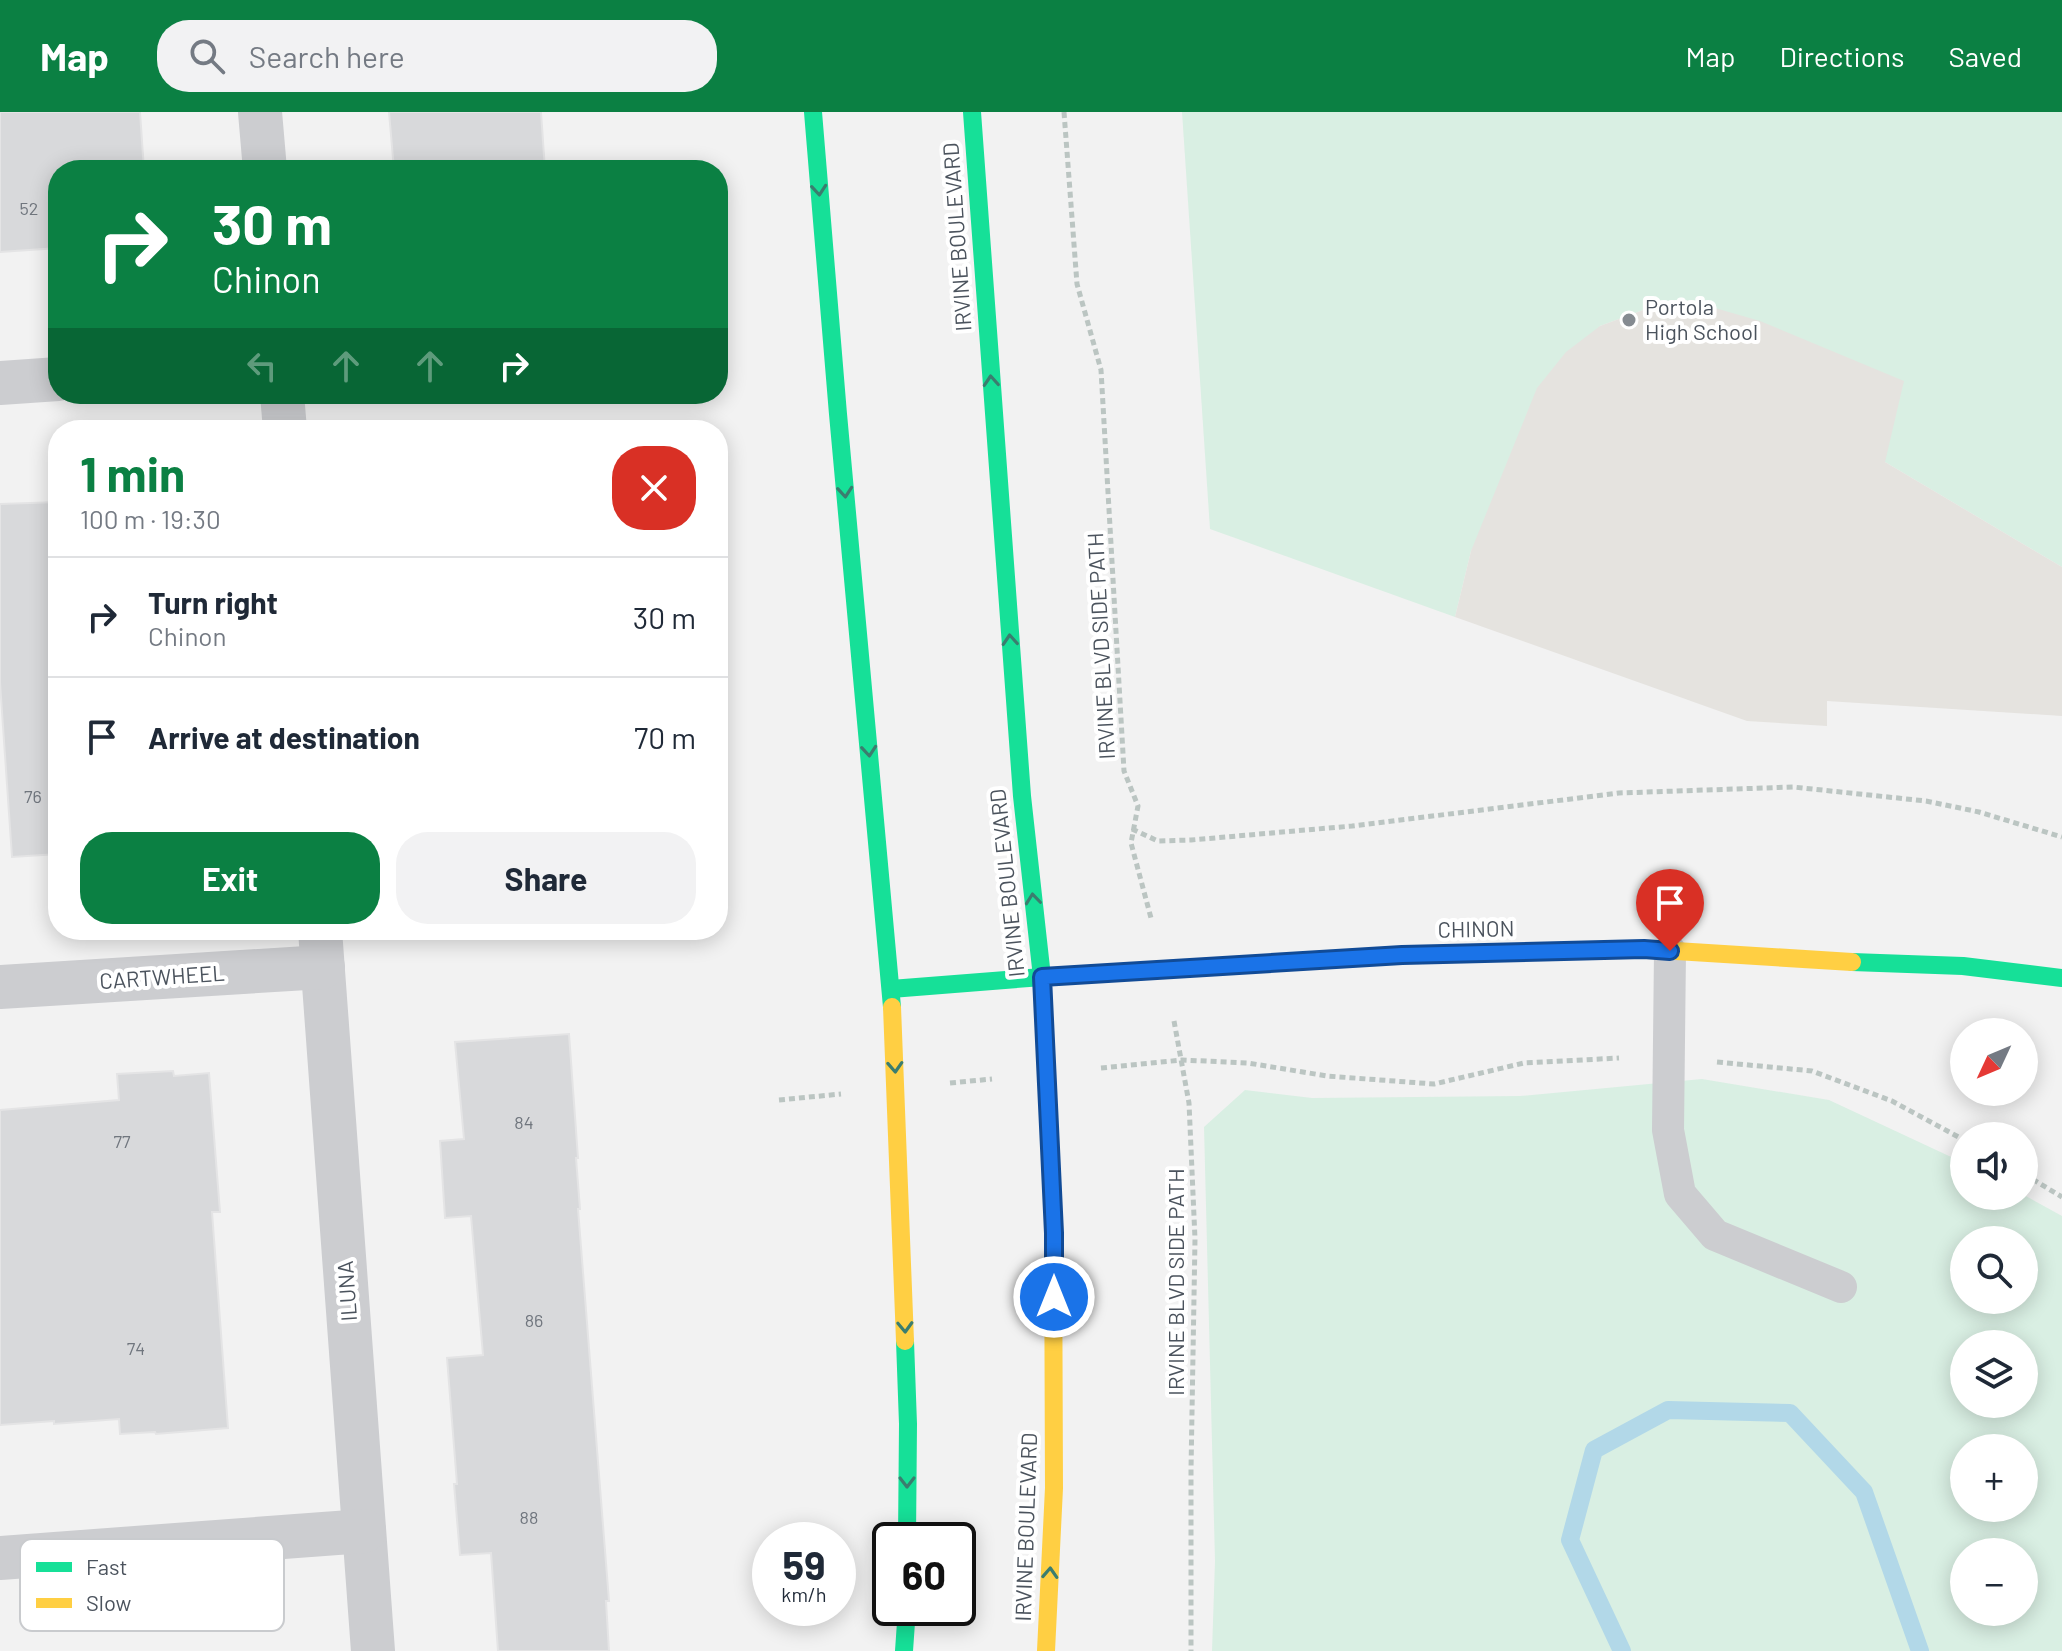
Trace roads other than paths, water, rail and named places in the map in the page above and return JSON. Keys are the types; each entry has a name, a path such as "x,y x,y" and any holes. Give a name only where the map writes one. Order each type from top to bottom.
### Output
{"main road":[{"path":"813,112 891,989 908,1424 907,1522"},
{"name":"IRVINE BOULEVARD","path":"972,112 1022,796 1042,977 1047,1073 1054,1233 1054,1488 1046,1651"},
{"name":"CHINON","path":"891,989 1402,955 1644,949 1817,961 1963,966 2062,978"},
{"path":"904,1651 906,1626"}],"street":[{"path":"260,112 264,160"},
{"path":"0,383 48,380"},
{"name":"CARTWHEEL","path":"0,987 322,948"},
{"name":"ILUNA","path":"322,948 373,1651"},
{"path":"256,1539 364,1531"},
{"path":"0,1558 20,1557"}],"lane":[{"path":"1670,951 1668,1130 1680,1194 1715,1235 1841,1287"}],"waterway":[{"path":"1622,1651 1570,1540 1594,1450 1668,1410 1790,1413 1864,1492 1920,1651"}],"place":[{"name":"Portola High School","path":"1629,320"}]}
